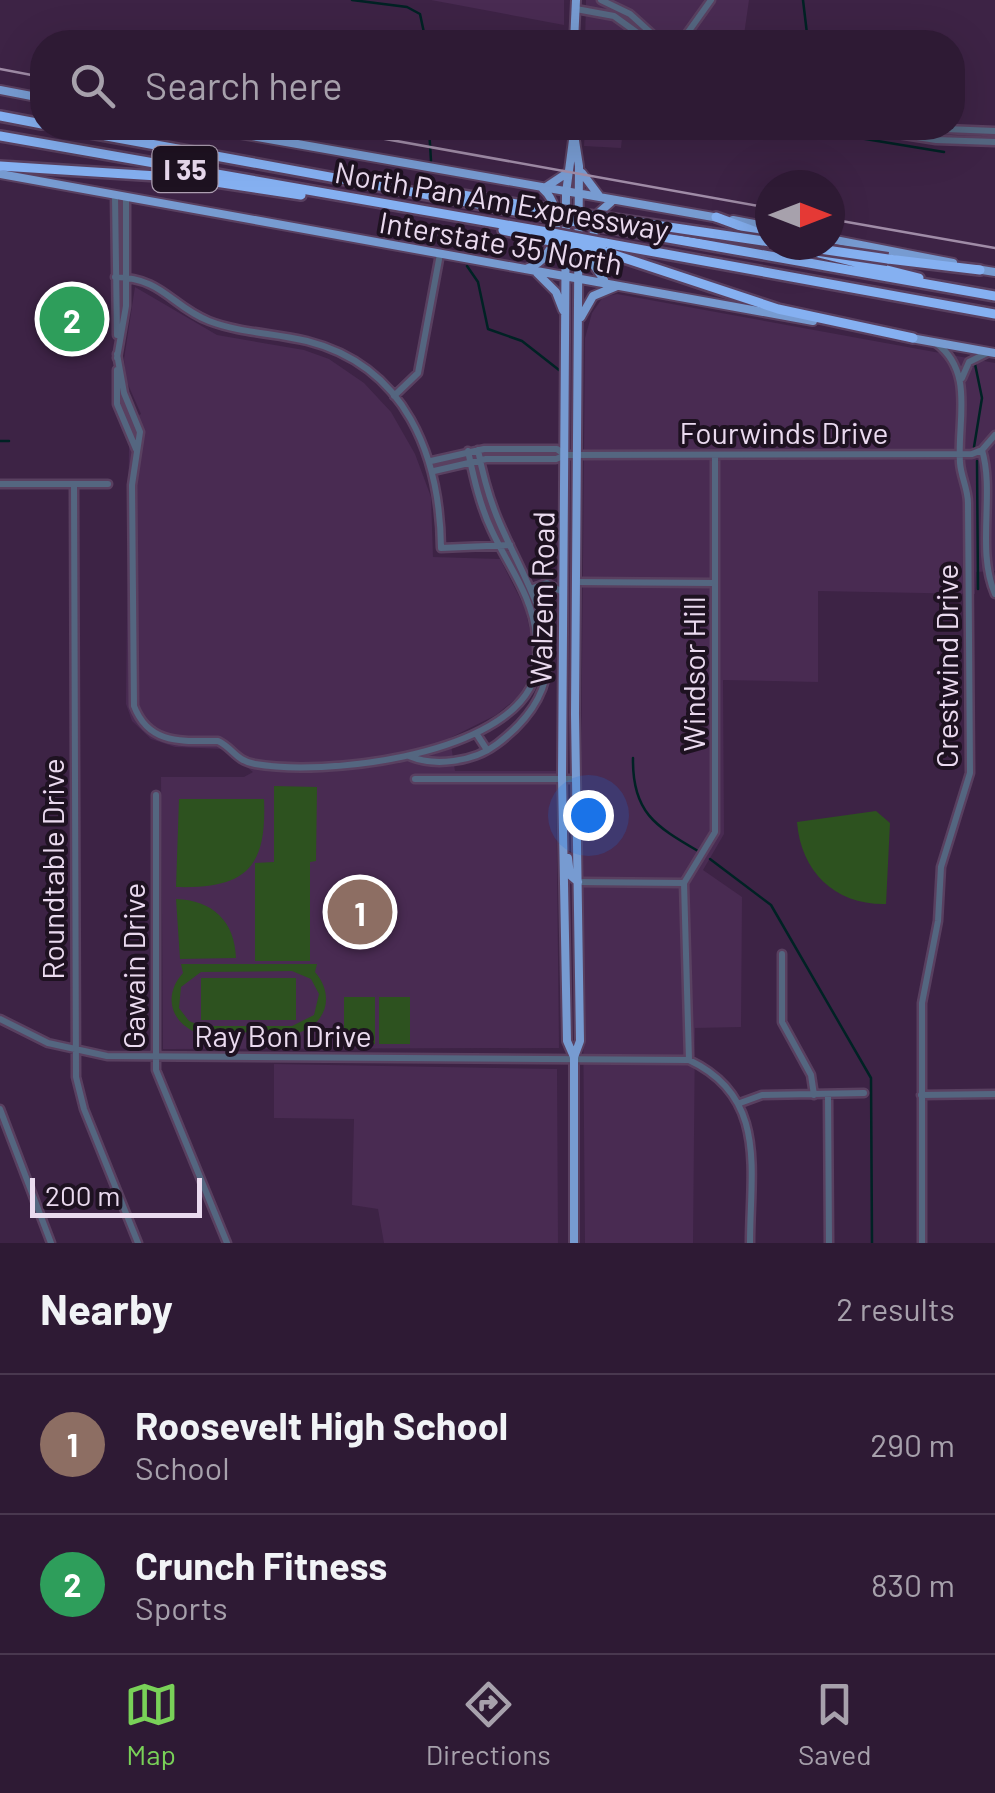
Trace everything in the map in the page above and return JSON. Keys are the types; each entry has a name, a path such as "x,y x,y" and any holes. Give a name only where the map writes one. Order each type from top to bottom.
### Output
{"highway":[{"path":"0,116 30,122"},
{"name":"North Pan Am Expressway","path":"0,136 995,314"},
{"name":"North Pan Am Expressway","path":"130,140 995,296"},
{"path":"0,166 190,178 370,202"},
{"path":"548,213 755,238"},
{"path":"716,217 755,234"},
{"path":"606,247 763,304 913,338"},
{"path":"845,253 980,270"},
{"path":"845,259 960,290"}],"main road":[{"path":"575,30 576,5"},
{"path":"0,90 30,96"},
{"name":"Interstate 35 North","path":"272,140 755,224"},
{"name":"Walzem Road","path":"574,140 579,166 580,278 576,582 580,1041 574,1057 574,1243"},
{"name":"Walzem Road","path":"574,140 566,194 562,592 567,1041 574,1057"},
{"path":"579,166 586,182 604,200"},
{"path":"566,323 556,292 529,270 543,262 553,248 554,209 543,189 567,173"},
{"name":"Interstate 35 North","path":"0,174 993,353"},
{"path":"615,201 596,213 592,257 596,274 617,286"},
{"path":"845,242 995,272"},
{"path":"579,322 593,296 617,286"},
{"path":"563,535 568,578 576,582"},
{"path":"563,834 570,875 578,882"}],"street":[{"path":"602,0 630,14 648,30"},
{"path":"689,30 711,0"},
{"path":"576,5 614,16 633,30"},
{"path":"965,130 995,131"},
{"path":"936,140 995,142"},
{"path":"115,196 117,404 137,450"},
{"path":"118,341 126,306 126,198"},
{"path":"394,396 418,374 440,254"},
{"path":"115,276 150,282 208,321 328,348 372,376 412,418 431,461 441,548 510,546"},
{"path":"934,342 957,363 961,384"},
{"path":"961,384 969,362 993,353"},
{"path":"117,354 124,392 138,420 132,485 132,696 146,728 168,740 218,741 234,757 260,765 348,765 442,747 476,733 522,698 535,672 536,638 530,604 482,506 468,451"},
{"name":"Crestwind Drive","path":"922,1243 922,1003 938,921 940,872 970,774 968,503 960,454 961,384"},
{"path":"126,425 138,420"},
{"path":"995,435 982,450 988,467 988,572 995,594"},
{"path":"431,461 478,450 557,449 566,456"},
{"path":"407,755 446,761 487,750 530,707 543,684 546,638 534,588 510,546 488,494 478,450"},
{"name":"Fourwinds Drive","path":"566,456 960,454 982,450"},
{"name":"Windsor Hill","path":"684,883 716,832 715,455"},
{"path":"434,471 470,461 556,460 566,456"},
{"path":"0,484 108,484"},
{"name":"Roundtable Drive","path":"74,484 75,1050 80,1098 138,1243"},
{"path":"576,582 715,583"},
{"path":"534,588 546,583 562,592"},
{"path":"476,733 487,750"},
{"path":"442,747 446,761"},
{"path":"415,779 576,778"},
{"name":"Gawain Drive","path":"156,795 156,1070 227,1243"},
{"path":"578,882 684,883 690,1060 721,1079 740,1103 749,1132 750,1243"},
{"path":"782,954 782,1022 811,1074 814,1094"},
{"name":"Ray Bon Drive","path":"0,1019 48,1043 75,1050 156,1058 690,1060"},
{"path":"740,1103 762,1095 864,1093"},
{"path":"828,1094 828,1243"},
{"path":"921,1094 995,1094"},
{"path":"0,1110 51,1243"}],"shaded area":[{"path":"431,0 564,0 564,25"},
{"path":"586,0 749,0 745,30 585,30"},
{"path":"584,140 622,140 621,148 584,146"},
{"path":"135,287 217,335 304,350 329,359 364,383 391,412 415,454 431,497 433,557 500,559 525,608 532,640 530,677 518,697 496,715 450,738 455,771 556,771 559,1048 163,1049 161,777 244,777 253,772 224,749 175,747 151,739 132,721 126,704 129,444 121,424 141,414 126,380 124,359"},
{"path":"617,294 995,363 995,571 976,572 975,594 818,591 818,682 723,680 724,834 703,870 742,897 741,1027 695,1028 693,1243 585,1243 581,779 585,338 592,313 603,297"},
{"path":"274,1064 557,1069 558,1243 384,1243 378,1209 352,1205 354,1119 274,1118"}],"green space":[{"path":"274,786 317,787 316,861 310,862 310,961 255,961 255,863 274,862"},
{"path":"179,799 264,799 261,842 247,870 220,884 176,887"},
{"path":"876,811 890,823 886,904 851,899 824,882 805,856 797,822"},
{"path":"176,899 200,903 219,915 231,933 236,958 180,959"},
{"path":"181,964 317,964 315,972 325,990 325,1008 316,1023 298,1033 195,1032 179,1021 172,1006 173,989 183,973","holes":["292,971 311,979 319,994 314,1015 292,1026 201,1026 189,1021 179,1008 181,987 201,972"]},
{"path":"201,978 296,978 296,1020 201,1020"},
{"path":"344,997 375,997 375,1044 344,1044"},
{"path":"379,997 410,997 410,1044 379,1044"}],"waterway":[{"path":"352,0 407,7 420,14 423,30"},
{"path":"803,0 807,30"},
{"path":"430,140 431,161"},
{"path":"871,140 944,152"},
{"path":"467,266 478,282 488,329 522,341 559,370"},
{"path":"974,447 982,398 975,364"},
{"path":"0,441 9,441"},
{"path":"977,461 978,589"},
{"path":"633,758 642,805 658,825 698,851"},
{"path":"710,859 771,905 871,1078 872,1243"}],"railway":[{"path":"0,69 30,75"},
{"path":"391,140 755,205"},
{"path":"845,222 995,248"}],"place":[{"name":"Crunch Fitness","path":"72,319"},
{"name":"Roosevelt High School","path":"360,912"}]}
